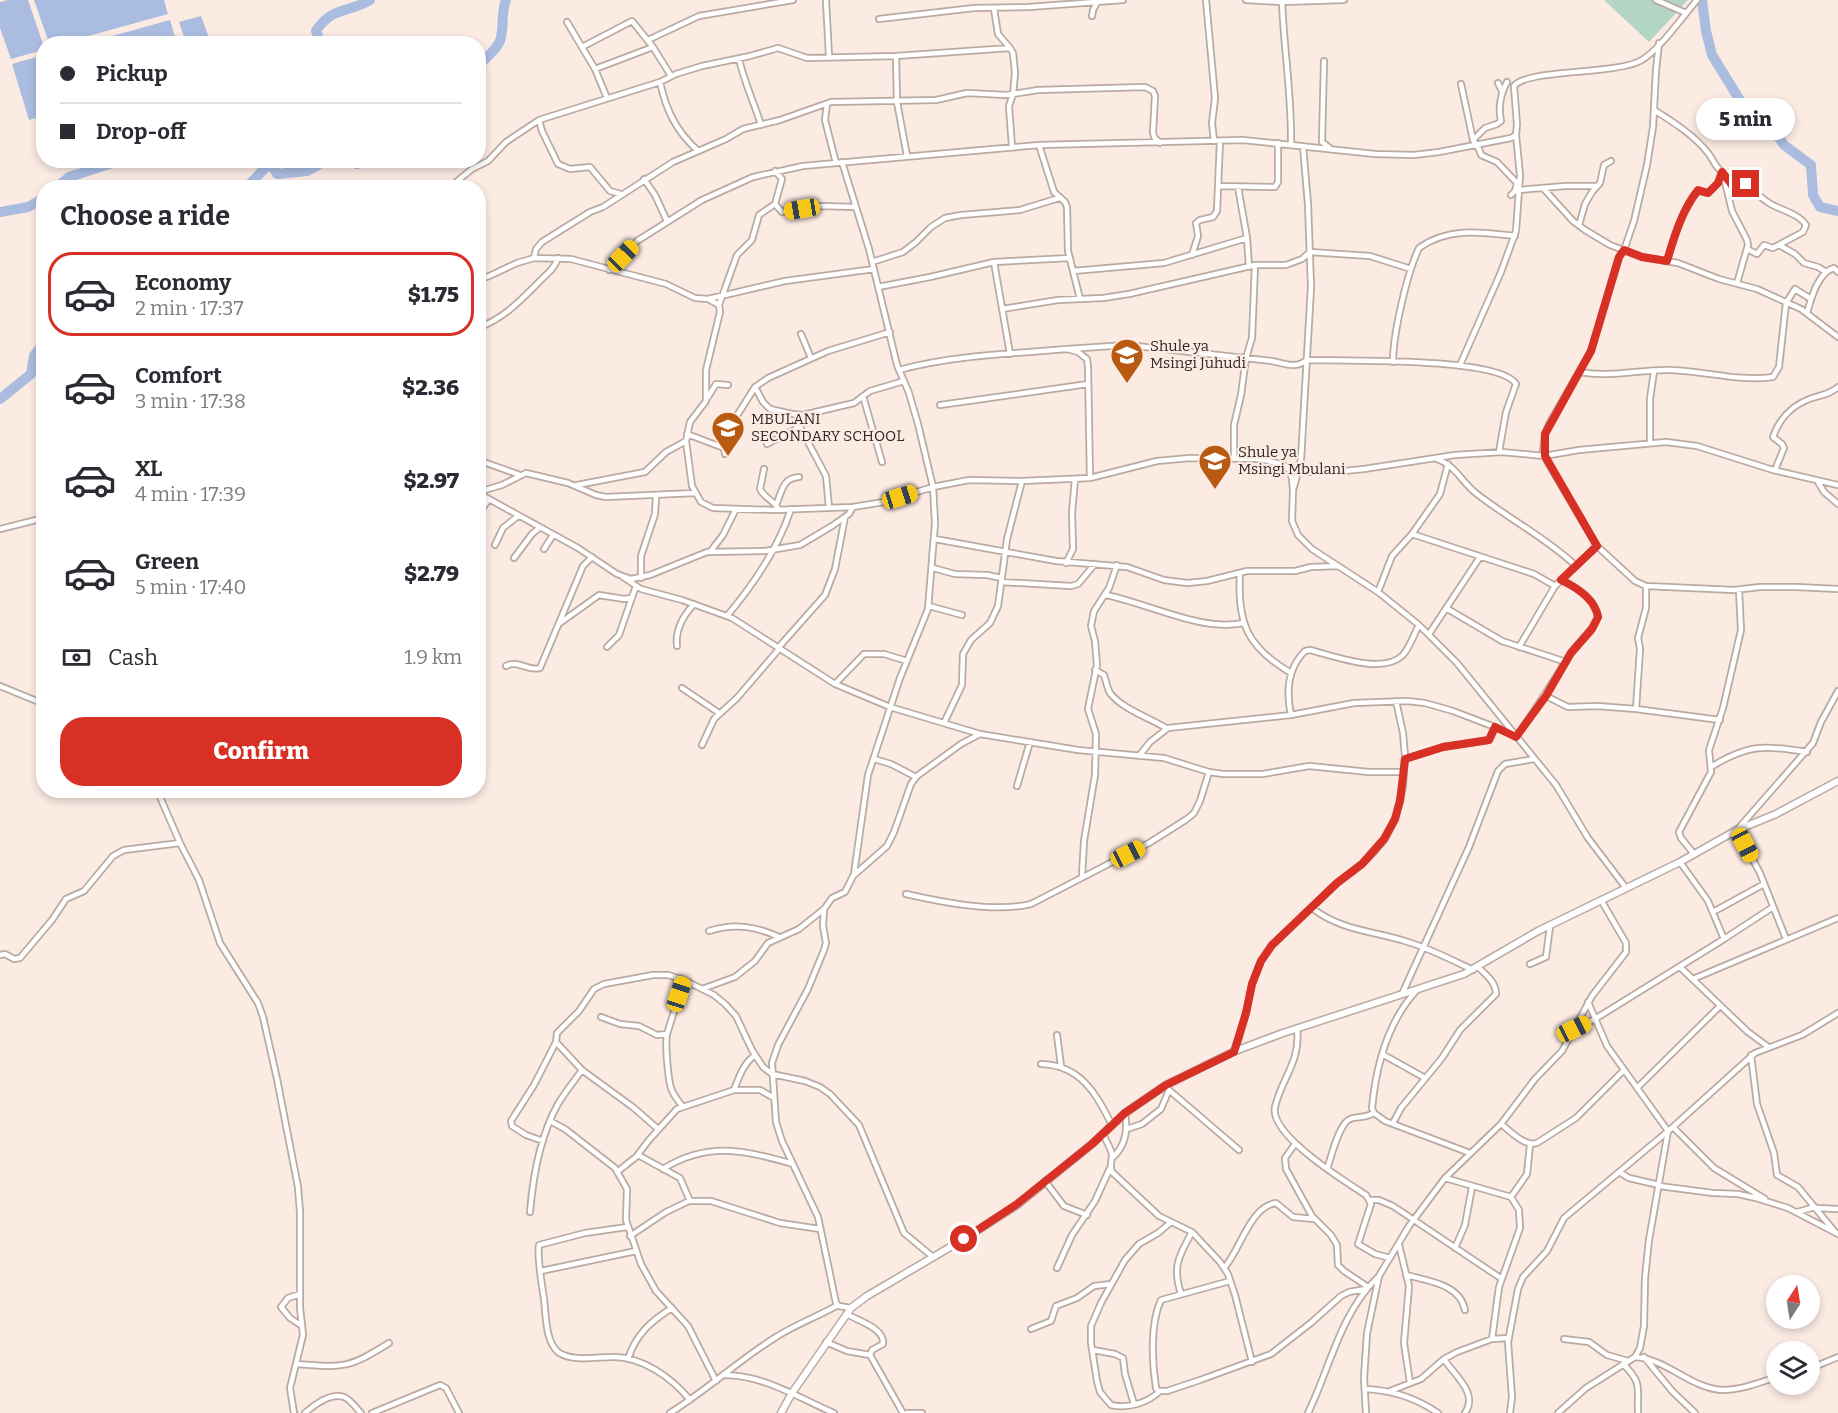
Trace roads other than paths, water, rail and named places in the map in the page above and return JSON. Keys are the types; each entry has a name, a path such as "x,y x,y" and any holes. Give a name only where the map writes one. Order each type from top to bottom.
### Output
{"street":[{"path":"648,40 705,15 793,0"},
{"path":"826,0 829,57"},
{"path":"1041,6 1054,0"},
{"path":"879,20 974,8 994,9 1124,0"},
{"path":"1206,0 1215,98 1212,123 1214,141"},
{"path":"1246,0 1282,2 1344,0"},
{"path":"1656,0 1686,13"},
{"path":"1460,365 1515,236 1520,175 1514,86 1517,82 1537,75 1574,74 1621,67 1640,61 1659,44 1697,0"},
{"path":"1282,2 1291,145"},
{"path":"1092,16 1097,3"},
{"path":"994,9 999,34 1013,53 1015,73 1009,110 1012,147"},
{"path":"582,47 630,21 648,40 671,76"},
{"path":"567,22 595,69 607,98"},
{"path":"1659,44 1654,110 1645,176 1634,221 1624,250 1619,257 1595,340 1549,424 1544,442 1545,456 1597,546 1635,581 1646,586 1739,590 1796,587 1838,589"},
{"path":"595,69 653,47"},
{"path":"486,161 494,157 506,142 540,120 660,82 702,66 778,48 803,57 829,57 896,56 1010,48"},
{"path":"896,56 897,102 907,156"},
{"path":"739,59 760,125"},
{"path":"1324,61 1322,142 1331,149"},
{"path":"660,82 671,119 681,134 698,151"},
{"path":"1474,142 1485,128 1500,121 1498,108 1507,82"},
{"path":"1497,83 1502,91"},
{"path":"1461,84 1474,142 1481,155 1497,162 1517,183 1511,195"},
{"path":"534,258 536,249 542,242 590,212 603,207 673,162 743,129 780,120 827,104 936,100 967,93 1013,94 1038,90 1148,88 1155,96 1153,132 1154,137 1160,143"},
{"path":"702,989 726,982 739,974 755,961 768,943 799,930 824,909 832,898 845,892 853,876 860,842 868,775 890,707 929,606 935,539 933,487 918,424 899,370 872,262 825,120 827,104"},
{"path":"1654,110 1686,131 1707,152 1732,185 1746,184 1770,204 1780,207 1804,221 1806,225 1803,232 1773,248 1764,245 1757,254 1747,249"},
{"path":"540,120 542,131 558,164 570,169 590,167 610,191 621,194"},
{"path":"609,270 637,241 702,200 753,177 775,171 907,156 1040,145 1258,141 1397,156 1439,152 1474,142 1511,138 1516,135"},
{"path":"1192,255 1198,236 1196,223 1215,214 1219,186 1220,141"},
{"path":"1219,186 1276,185 1278,182 1278,144"},
{"path":"1040,145 1050,183 1067,207 1070,258 1080,299"},
{"path":"1293,490 1301,459 1311,287 1303,146"},
{"path":"1579,225 1586,204 1600,183 1604,165 1611,161"},
{"path":"458,180 474,168"},
{"path":"706,399 706,370 720,312 718,305 737,255 752,240 758,217 775,204 782,179 775,171"},
{"path":"1722,172 1732,211 1747,240 1747,249 1737,283"},
{"path":"1667,261 1676,232 1691,200 1698,190 1708,193 1718,183 1722,172"},
{"path":"644,179 655,195 667,221"},
{"path":"1519,190 1597,186"},
{"path":"1234,459 1234,425 1252,339 1252,266 1238,187"},
{"path":"1543,188 1579,225 1597,238 1642,257 1678,263 1757,289 1807,313 1837,336"},
{"path":"872,262 903,252 931,227 945,218 1020,210 1059,198"},
{"path":"775,204 782,212 822,206 855,207"},
{"path":"1393,362 1395,339 1411,269 1419,248 1439,237 1473,231 1515,236"},
{"path":"1073,271 1164,263 1247,238"},
{"path":"1779,245 1795,254 1804,263 1826,272"},
{"path":"1002,309 1058,300 1129,294 1252,266 1275,266 1296,262 1310,252 1370,256 1411,269"},
{"path":"486,278 517,263 534,258 558,258 585,262 666,284 695,298 708,299 784,281 874,269"},
{"path":"486,324 507,313 554,269 558,258"},
{"path":"878,287 994,262 1070,258"},
{"path":"994,262 1010,354"},
{"path":"1807,313 1811,299 1826,272 1834,268 1838,272"},
{"path":"1579,372 1617,375 1672,370 1737,378 1773,377 1779,367 1786,303 1795,289 1811,299"},
{"path":"708,299 718,305"},
{"path":"738,414 755,387 768,378 828,351 890,332"},
{"path":"801,334 811,358"},
{"path":"899,370 958,357 1127,345 1246,360 1272,361 1295,366 1306,360 1460,365 1495,373 1515,382 1502,427 1500,452"},
{"path":"1066,349 1078,352 1087,359 1090,478"},
{"path":"1650,443 1650,399 1654,371"},
{"path":"755,387 763,402 770,409 803,415 846,406 878,388 904,381"},
{"path":"728,385 716,384 690,422 686,441 688,470 695,494 701,502 713,508 853,507 884,502 933,487 969,480 1022,481 1090,478 1157,460 1190,458 1268,460 1284,465 1290,471 1294,528 1306,544 1378,592 1419,625 1457,663 1556,785 1588,838 1626,888"},
{"path":"940,405 1088,384"},
{"path":"1775,470 1784,448 1773,437 1784,414 1838,387"},
{"path":"862,396 882,462"},
{"path":"766,444 789,433 799,425 803,415"},
{"path":"799,425 826,476 829,508"},
{"path":"687,434 724,448 725,454"},
{"path":"576,486 645,472 666,452 686,441"},
{"path":"1298,472 1334,472 1433,457 1500,452 1545,456 1650,443 1687,443 1818,482 1838,485"},
{"path":"1433,457 1448,464 1478,495 1545,539 1575,565"},
{"path":"486,463 520,475"},
{"path":"1378,592 1391,558 1412,534 1440,494 1448,464"},
{"path":"764,469 760,489 762,494 777,507"},
{"path":"486,490 502,485 526,473 576,486 606,497 695,494"},
{"path":"777,507 785,483 792,477 799,477"},
{"path":"1066,563 1072,549 1072,513 1076,479"},
{"path":"945,723 962,685 963,654 971,640 990,623 995,614 1005,551 1022,481"},
{"path":"1818,482 1824,492 1838,504"},
{"path":"641,578 641,556 655,514 656,496"},
{"path":"486,497 592,557 636,586 727,616 835,684 890,707 980,734 1096,752 1172,760 1209,772 1253,774 1309,766 1369,772 1404,772"},
{"path":"486,503 489,499"},
{"path":"623,577 641,578 710,552 774,550 800,545 845,517 853,507"},
{"path":"710,552 723,535 736,509"},
{"path":"727,616 774,550 791,509"},
{"path":"495,545 502,528 519,516"},
{"path":"702,745 714,719 737,698 825,595 835,569 845,517"},
{"path":"0,529 36,520"},
{"path":"514,558 532,534 540,528"},
{"path":"1412,534 1533,574 1555,586"},
{"path":"544,549 553,535"},
{"path":"935,539 1066,563 1127,567 1164,580 1187,583 1240,573 1338,566"},
{"path":"1519,647 1555,586 1597,546"},
{"path":"506,666 513,664 540,668 585,562 592,557"},
{"path":"1429,634 1480,557"},
{"path":"933,568 955,574 987,575 1002,580 1071,586 1078,584 1095,564"},
{"path":"1082,876 1084,841 1095,775 1096,752 1096,734 1088,709 1097,658 1091,626 1094,611 1106,595 1117,566"},
{"path":"1240,573 1239,600 1243,623 1249,636 1269,659 1291,673"},
{"path":"1515,735 1546,696 1576,646 1592,629 1598,617 1596,609 1582,592 1561,580"},
{"path":"607,646 619,635 636,586"},
{"path":"1636,709 1640,649 1638,640 1646,608 1646,586"},
{"path":"1694,854 1679,832 1709,777 1711,767 1709,750 1720,720 1741,630 1739,590"},
{"path":"558,625 599,595 631,598"},
{"path":"1106,595 1132,600 1204,622 1219,625 1243,623"},
{"path":"677,646 679,626 694,604"},
{"path":"929,606 962,615"},
{"path":"1446,608 1489,634 1519,647 1566,662"},
{"path":"1291,715 1288,684 1291,673 1305,651 1310,650 1356,662 1394,661 1403,654 1419,625"},
{"path":"835,684 864,654 884,654 907,661"},
{"path":"1095,670 1104,675 1110,693 1139,716 1166,728 1291,715 1346,704 1407,701 1433,705 1515,735"},
{"path":"0,686 36,701"},
{"path":"682,688 719,713"},
{"path":"1737,830 1807,752 1838,691"},
{"path":"1546,696 1568,707 1597,706 1636,709 1720,720"},
{"path":"1234,1052 1252,984 1261,961 1272,945 1337,883 1362,864 1384,839 1395,819 1405,759 1403,733 1396,701"},
{"path":"1405,759 1443,747 1489,740 1495,727"},
{"path":"1139,756 1166,728"},
{"path":"853,876 887,846 911,784 916,777 961,744 980,734"},
{"path":"1017,786 1030,742"},
{"path":"1711,767 1742,750 1778,747 1807,752"},
{"path":"874,759 891,764 916,777"},
{"path":"1402,995 1468,847 1498,771 1505,764 1534,759"},
{"path":"906,894 964,905 1025,905 1149,843 1187,819 1194,813 1200,801 1209,772"},
{"path":"781,1413 826,1342 849,1311 867,1296 1017,1204 1103,1134 1125,1113 1234,1052 1297,1028 1417,990 1476,968 1600,900 1680,862 1737,830 1776,814 1838,782"},
{"path":"160,798 199,880 220,943 251,988 263,1017 298,1187 303,1340 290,1388 294,1413"},
{"path":"1737,830 1764,884 1786,939"},
{"path":"0,955 5,954 14,960 20,958 52,920 66,899 84,891 103,866 117,854 131,849 180,843"},
{"path":"1680,862 1703,894 1724,939"},
{"path":"1713,912 1764,884"},
{"path":"1308,1413 1341,1330 1367,1288 1379,1276 1413,1221 1445,1178 1501,1124 1535,1079 1562,1051 1588,1002 1625,955 1626,943 1600,900"},
{"path":"1574,1029 1595,1019 1680,967 1773,907"},
{"path":"1312,908 1340,925 1406,941 1476,968 1496,988 1496,994 1460,1030 1442,1058 1401,1108 1393,1123"},
{"path":"824,909 823,926 826,943 824,950 808,990 778,1045 772,1063 776,1122 818,1217 838,1305 879,1331 882,1336 883,1344 870,1355"},
{"path":"1693,979 1838,918"},
{"path":"709,931 731,926 753,927 779,937"},
{"path":"1530,964 1546,957 1550,926"},
{"path":"1680,967 1752,1036 1767,1046"},
{"path":"543,1141 518,1130 512,1126 511,1121 534,1085 556,1042 557,1033 579,1011 596,987 668,975 702,989 726,1004 736,1016 755,1055 763,1067 772,1074 805,1081 830,1094 859,1125 904,1233 933,1257"},
{"path":"682,1107 671,1090 665,1046 684,980"},
{"path":"1417,990 1399,1013 1382,1054 1372,1108 1374,1113 1385,1121 1470,1153"},
{"path":"1558,1413 1586,1388 1635,1357 1641,1344 1649,1240 1668,1131 1607,1046 1588,1002"},
{"path":"1637,1088 1720,1006"},
{"path":"1510,1413 1512,1397 1509,1338 1516,1295 1523,1277 1547,1251 1564,1218 1673,1127 1751,1055 1767,1046 1802,1035 1838,1013"},
{"path":"601,1017 620,1024 639,1026 657,1035 667,1034"},
{"path":"1297,1028 1299,1045 1275,1108 1277,1122 1295,1144 1366,1195 1370,1200 1370,1209 1358,1244 1375,1254 1390,1258"},
{"path":"1057,1035 1061,1066"},
{"path":"556,1042 582,1070 658,1129"},
{"path":"1382,1054 1425,1078"},
{"path":"734,1090 741,1072 755,1055"},
{"path":"1751,1055 1757,1104 1774,1153 1778,1175 1798,1187 1836,1233"},
{"path":"1041,1064 1061,1066 1071,1071 1088,1086 1098,1099 1112,1125"},
{"path":"530,1212 531,1196 543,1141 550,1121 559,1103 582,1070"},
{"path":"1501,1124 1530,1144 1538,1143 1576,1118 1624,1070"},
{"path":"1127,1129 1142,1124 1161,1108 1168,1088"},
{"path":"1168,1088 1239,1150"},
{"path":"617,1172 638,1155 658,1129 682,1107 734,1090 760,1090 775,1098"},
{"path":"1112,1158 1124,1143 1127,1129 1125,1113"},
{"path":"1327,1168 1346,1121 1368,1117 1374,1113"},
{"path":"550,1121 606,1159 617,1172 627,1189 625,1213 627,1227 650,1282 688,1326 716,1381"},
{"path":"1673,1127 1714,1168 1770,1202"},
{"path":"1057,1268 1072,1235 1087,1215 1110,1168 1111,1150 1103,1134"},
{"path":"1295,1144 1285,1158 1286,1169 1315,1219 1331,1235 1337,1245 1338,1265 1367,1288"},
{"path":"1511,1197 1528,1172 1530,1144"},
{"path":"663,1168 691,1154 718,1150 794,1164"},
{"path":"638,1155 680,1178 690,1201"},
{"path":"1110,1168 1159,1216 1192,1232 1224,1268 1230,1281 1252,1362"},
{"path":"1619,1172 1629,1178 1659,1185 1713,1193 1738,1194 1770,1202 1797,1212 1836,1233"},
{"path":"1445,1178 1511,1197 1519,1210 1520,1228 1502,1279 1492,1339"},
{"path":"1044,1181 1064,1206 1087,1215"},
{"path":"1455,1248 1465,1225 1472,1187"},
{"path":"1370,1200 1390,1204 1502,1279"},
{"path":"630,1236 666,1212 690,1201 711,1201 768,1220 820,1229"},
{"path":"1224,1268 1232,1258 1246,1228 1270,1204 1276,1203 1293,1217 1315,1219"},
{"path":"1797,1212 1815,1207 1838,1209"},
{"path":"1170,1223 1134,1248 1120,1267 1092,1326 1097,1381 1105,1400 1111,1405 1144,1402 1160,1391 1167,1391 1252,1362 1282,1346 1341,1296 1367,1288"},
{"path":"627,1227 585,1233 542,1243 538,1248 547,1325 556,1350 583,1358 615,1356 628,1359 667,1377 690,1401"},
{"path":"1182,1294 1177,1280 1177,1265 1192,1232"},
{"path":"1399,1245 1409,1286 1404,1342 1410,1383"},
{"path":"541,1271 636,1251"},
{"path":"1406,1275 1451,1290 1458,1295 1465,1310"},
{"path":"1366,1413 1367,1333 1379,1276"},
{"path":"1160,1391 1156,1388 1152,1357 1161,1300 1230,1281"},
{"path":"1030,1329 1051,1321 1056,1306 1077,1298 1094,1286 1112,1284"},
{"path":"300,1294 288,1298 281,1307 290,1318 302,1326"},
{"path":"670,1413 690,1401 788,1329 838,1305"},
{"path":"628,1359 646,1326 672,1308"},
{"path":"1390,1391 1421,1378 1444,1359 1492,1339 1509,1338"},
{"path":"1564,1339 1589,1342 1607,1355 1626,1363 1638,1383 1638,1413"},
{"path":"826,1342 847,1351 870,1355 905,1413 922,1413"},
{"path":"297,1364 334,1367 347,1365 362,1360 389,1343"},
{"path":"1641,1344 1646,1358 1672,1391 1695,1413"},
{"path":"1093,1350 1116,1354 1123,1358 1134,1404"},
{"path":"1635,1357 1646,1358 1699,1384 1720,1390 1744,1387 1766,1380"},
{"path":"1820,1364 1838,1357"},
{"path":"1444,1359 1469,1393 1470,1403 1465,1413"},
{"path":"724,1375 745,1377 792,1394 834,1413"},
{"path":"372,1413 440,1385 446,1388 459,1413"},
{"path":"1365,1389 1390,1391 1437,1413"},
{"path":"305,1413 315,1404 335,1396 346,1398 361,1413"},
{"path":"1684,1413 1690,1408"}],"water":[{"path":"28,0 40,36 36,36 36,52 11,59 0,28 0,2"},
{"path":"34,0 164,0 168,14 88,36 47,36"},
{"path":"201,16 208,36 184,36 179,22"},
{"path":"170,20 175,36 112,36"},
{"path":"36,57 36,118 29,120 12,64"}],"waterway":[{"path":"318,36 316,31 328,17 370,0"},
{"path":"486,58 499,43 506,0"},
{"path":"1702,0 1712,55 1741,102 1753,119 1775,132 1784,145 1811,165 1813,195 1820,207 1838,211"},
{"path":"65,180 97,168"},
{"path":"254,180 265,168"},
{"path":"274,168 277,174 307,171 312,168"},
{"path":"0,212 28,207 36,202"},
{"path":"0,399 31,374 36,353"}],"place":[{"name":"Shule ya Msingi Juhudi","path":"1127,384"},
{"name":"MBULANI SECONDARY SCHOOL","path":"728,457"},
{"name":"Shule ya Msingi Mbulani","path":"1215,490"}]}
